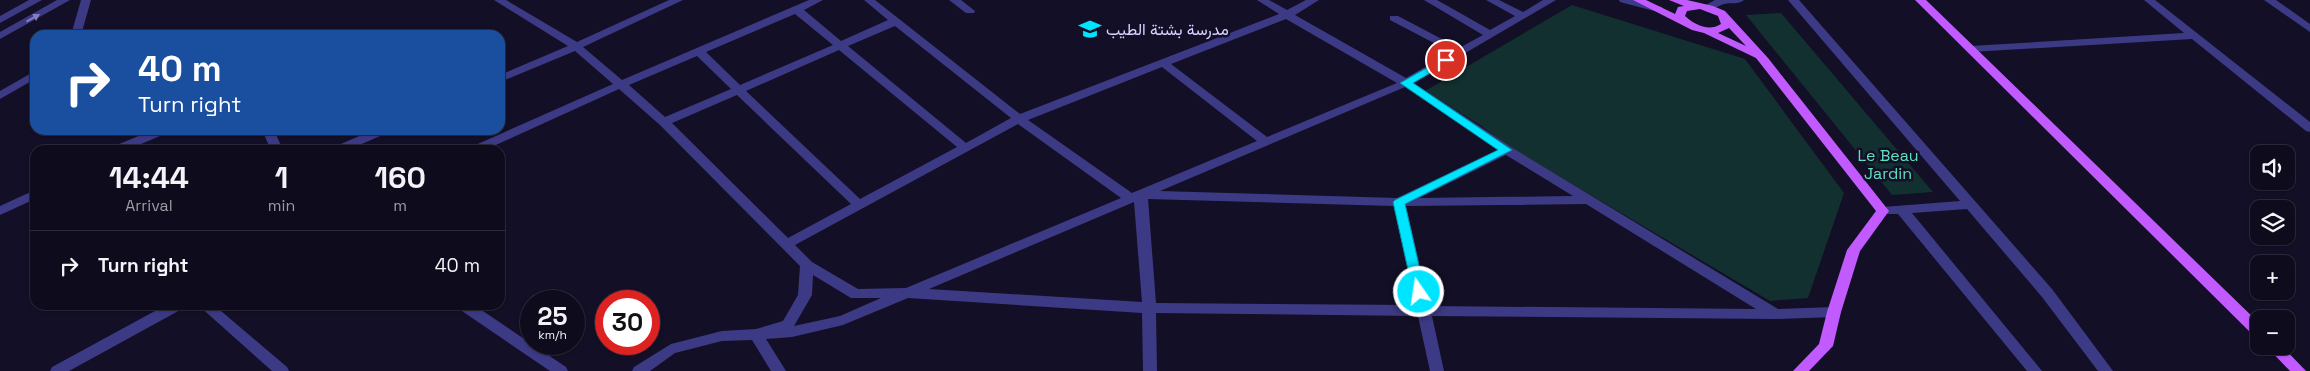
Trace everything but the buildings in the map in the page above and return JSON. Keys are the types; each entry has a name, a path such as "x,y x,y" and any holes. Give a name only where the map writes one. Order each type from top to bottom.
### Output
{"main road":[{"path":"1638,0 1689,25 1742,47 1764,60"},
{"path":"1674,0 1715,10 1726,18 1764,60 1883,212 1854,250 1834,312 1826,346 1800,371"},
{"path":"1920,0 2250,323"},
{"path":"1689,25 1680,17 1679,13 1686,7 1704,7"},
{"path":"1704,30 1723,28 1727,22 1726,18"},
{"path":"2283,355 2299,371"}],"street":[{"path":"0,20 37,0"},
{"path":"0,36 65,0"},
{"path":"77,30 86,0"},
{"path":"499,0 575,46 664,122 807,265 856,294 906,293 1149,308 1775,314 1834,312"},
{"path":"505,77 678,0"},
{"path":"486,145 818,0"},
{"path":"869,0 1019,119 1136,197 1399,202 1586,200"},
{"path":"954,0 970,11"},
{"path":"1262,0 1406,83 1586,200 1775,314"},
{"path":"785,244 1019,119 1286,15 1314,0"},
{"path":"1429,0 1491,34"},
{"path":"1491,0 1523,16"},
{"path":"639,371 671,349 722,336 792,332 843,320 1406,83 1551,0"},
{"path":"1624,0 1661,10"},
{"path":"1704,7 1721,1 1739,0"},
{"path":"1793,0 2047,293 2106,371"},
{"path":"2149,0 2310,128"},
{"path":"2270,0 2310,29"},
{"path":"796,9 841,44 965,148"},
{"path":"1394,18 1459,52"},
{"path":"664,122 896,21"},
{"path":"1971,50 2194,36"},
{"path":"698,51 859,205"},
{"path":"1163,63 1265,142"},
{"path":"0,96 30,77"},
{"path":"128,145 151,135"},
{"path":"349,145 372,135"},
{"path":"1399,202 1507,150"},
{"path":"0,211 30,196"},
{"path":"1136,197 1149,308 1150,371"},
{"path":"1399,202 1437,371"},
{"path":"1883,212 1970,204"},
{"path":"1902,210 2035,371"},
{"path":"756,334 788,325 805,295 807,265"},
{"path":"57,371 168,310"},
{"path":"211,310 282,371"},
{"path":"471,310 561,371"},
{"path":"756,334 779,371"}],"green space":[{"path":"1572,5 1745,59 1844,193 1808,298 1770,301 1506,145 1480,125 1425,91"},
{"name":"Le Beau Jardin","path":"1781,13 1933,192 1892,195 1746,15"}],"place":[{"name":"مدرسة بشتة الطيب","path":"1090,29"}],"route":[{"path":"1419,292 1399,202 1507,150 1406,83 1446,60"}]}
